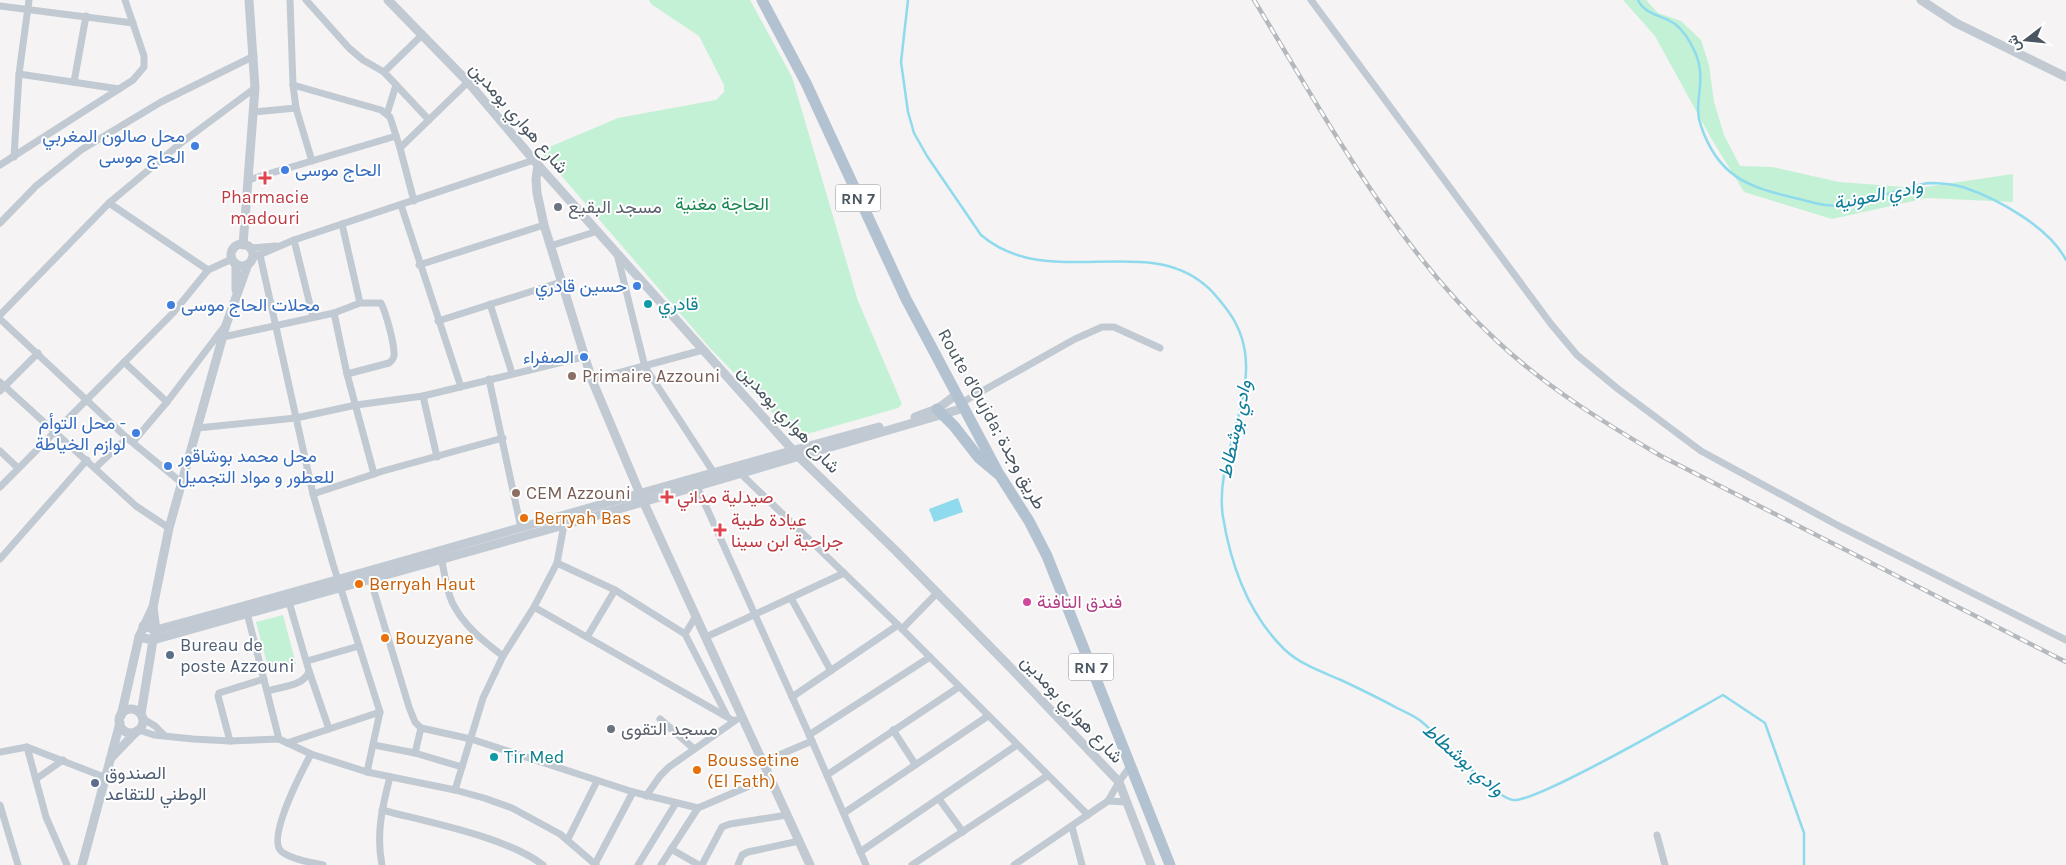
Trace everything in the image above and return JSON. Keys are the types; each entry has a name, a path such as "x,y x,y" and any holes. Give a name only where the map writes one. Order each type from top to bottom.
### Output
{"main road":[{"name":"Route d'Oujda; طريق وجدة","path":"762,0 794,58 906,299 999,474 1047,556 1170,865"},
{"path":"940,412 979,458 999,474"}],"street":[{"path":"14,157 19,74 28,0"},
{"path":"0,165 133,80 144,67 144,56 125,0"},
{"path":"249,0 255,88 248,180 247,246 254,259 276,325 313,494 380,712 367,772"},
{"path":"290,0 293,85 296,108 312,161"},
{"path":"306,0 349,48 362,60 384,72 429,120"},
{"name":"شارع هواري بومدين","path":"388,0 468,82 536,162 796,453 1008,665 1119,782 1151,865"},
{"path":"1311,0 1550,324 1577,354 1598,372 1690,444 1753,481 2066,640"},
{"path":"1921,0 1956,23 2066,77"},
{"path":"0,6 133,23"},
{"path":"74,82 86,16"},
{"path":"384,72 422,35"},
{"path":"0,223 36,186 81,150 161,102 254,56"},
{"path":"19,74 119,89"},
{"path":"400,148 468,82"},
{"path":"293,85 381,110 387,114 400,148 414,201"},
{"path":"387,114 396,85"},
{"path":"0,315 109,203 181,143 255,88"},
{"path":"253,112 296,108"},
{"path":"248,180 396,136"},
{"path":"234,261 241,266 294,240 536,162 537,193 544,225 583,357 642,497 706,637 738,719 763,762 810,865"},
{"path":"109,203 208,270"},
{"path":"401,205 419,265 461,386"},
{"path":"342,224 360,303"},
{"path":"419,265 544,225"},
{"path":"550,246 598,231"},
{"path":"294,240 313,317"},
{"path":"236,293 234,249 247,246 281,245"},
{"path":"616,252 646,367 714,473"},
{"path":"82,865 139,637 152,607 169,528 226,325 236,293 254,259"},
{"path":"0,487 179,306 208,270 234,261"},
{"path":"438,321 560,282"},
{"path":"223,337 334,313 360,303 381,303 394,356 390,363 347,374"},
{"path":"490,304 512,373"},
{"path":"334,313 347,374 374,474"},
{"path":"0,319 130,440 182,483"},
{"path":"94,468 130,440 167,402 226,325"},
{"path":"695,482 714,473 796,453 940,412 1075,339 1102,327 1114,327 1160,348"},
{"path":"592,380 646,367 703,350"},
{"path":"38,353 2,386 87,460 136,506 169,528"},
{"path":"198,428 296,418 356,405 423,396 583,357"},
{"path":"124,362 167,402"},
{"path":"489,379 521,528"},
{"path":"423,396 437,457"},
{"path":"940,412 960,402"},
{"path":"313,494 374,474 503,438"},
{"path":"0,451 18,468"},
{"path":"139,637 153,640 246,610 440,554 695,482 740,473 796,453"},
{"path":"0,558 87,460"},
{"path":"740,473 930,656 959,688 1088,815"},
{"path":"695,482 866,865"},
{"path":"143,626 156,630 289,602 339,583 370,578 521,528 562,521"},
{"path":"455,790 482,698 503,656 534,607 558,563 562,521"},
{"path":"440,554 451,600 459,614 479,637 503,656"},
{"path":"558,563 615,590 685,634 727,716"},
{"path":"706,637 844,573"},
{"path":"370,578 409,707 415,722 421,728 471,739 632,792 698,808"},
{"path":"587,637 615,590"},
{"path":"792,697 900,627 937,594"},
{"path":"791,598 831,671"},
{"path":"289,602 309,671 330,729"},
{"path":"108,761 142,726 153,640 156,630 152,607"},
{"path":"534,607 727,716 738,719"},
{"path":"246,610 279,739"},
{"path":"685,634 696,616"},
{"path":"307,661 359,646"},
{"path":"763,762 810,738 930,656"},
{"path":"267,691 302,681 308,676 309,671"},
{"path":"230,741 218,696 219,693 264,679"},
{"path":"827,775 959,688"},
{"path":"120,719 131,709 155,726 162,734"},
{"path":"287,743 380,712"},
{"path":"844,813 988,716"},
{"path":"120,719 126,732 138,731 154,735 162,734 193,739 230,741 279,739 311,754 367,772 455,790 512,808 568,839 595,865 632,792"},
{"path":"660,719 693,748"},
{"path":"646,796 660,776 693,748 738,719"},
{"path":"415,753 421,728"},
{"path":"894,730 915,764"},
{"path":"374,745 415,753 462,767"},
{"path":"860,852 1018,745"},
{"path":"0,752 27,746 104,777"},
{"path":"27,746 46,817 67,865"},
{"path":"311,754 298,778 283,815 278,835 278,847 281,852 288,855 323,865"},
{"path":"36,779 63,760"},
{"path":"1014,865 1108,801 1131,765"},
{"path":"912,865 1047,776"},
{"path":"382,865 379,847 382,810 390,777"},
{"path":"661,865 698,808 770,777"},
{"path":"568,839 597,781"},
{"path":"939,799 963,832"},
{"path":"1108,801 1127,802"},
{"path":"638,865 676,802"},
{"path":"0,804 18,865"},
{"path":"382,810 478,836 531,856 543,865"},
{"path":"671,849 700,865 722,827 787,815"},
{"path":"1072,827 1082,865"},
{"path":"1657,835 1665,865"},
{"path":"738,865 742,856 748,852 799,841"}],"green space":[{"name":"الحاجة مغنية","path":"649,0 750,0 792,77 858,301 902,404 898,408 800,436 793,434 710,348 540,151 618,118 716,100 724,92 724,85 699,36 651,4"},
{"path":"1623,0 1646,0 1658,13 1681,21 1701,40 1709,65 1714,102 1724,135 1740,166 1772,167 1839,182 1918,188 2013,174 2013,202 1927,198 1832,219 1744,192 1711,138 1655,36"},
{"path":"283,615 296,664 269,671 256,622"}],"water":[{"path":"958,498 963,512 934,522 929,509"}],"waterway":[{"name":"وادي بوشطاط","path":"908,0 901,62 908,112 914,133 927,156 981,235 1007,251 1036,260 1065,262 1125,261 1154,263 1181,270 1205,285 1228,311 1241,336 1246,361 1245,387 1226,465 1222,491 1226,535 1236,571 1251,605 1272,636 1285,650 1304,664 1362,690 1416,718 1431,730 1480,778 1492,788 1513,800 1551,788 1723,695 1765,723 1804,833 1804,865"},
{"name":"وادي العونية","path":"1638,0 1649,12 1675,24 1691,44 1699,63 1698,109 1701,126 1716,157 1736,177 1749,184 1778,194 1828,205 1861,201 1928,183 1963,187 1977,192 2021,216 2048,236 2066,260"}],"railway":[{"path":"1254,0 1335,135 1394,222 1460,304 1497,341 1535,374 1597,417 1661,456 2066,662"}],"place":[{"name":"محل صالون المغربي الحاج موسى","path":"195,146"},
{"name":"الحاج موسى","path":"285,170"},
{"name":"Pharmacie madouri","path":"265,178"},
{"name":"مسجد البقيع","path":"558,207"},
{"name":"حسين قادري","path":"637,286"},
{"name":"قادري","path":"648,304"},
{"name":"محلات الحاج موسى","path":"171,305"},
{"name":"الصفراء","path":"584,357"},
{"name":"Primaire Azzouni","path":"572,376"},
{"name":"محل التوأم - لوازم الخياطة","path":"136,433"},
{"name":"محل محمد بوشاقور للعطور و مواد التجميل","path":"168,466"},
{"name":"CEM Azzouni","path":"516,493"},
{"name":"صيدلية مداني","path":"667,497"},
{"name":"Berryah Bas","path":"524,518"},
{"name":"عيادة طبية جراحية ابن سينا","path":"720,530"},
{"name":"Berryah Haut","path":"359,584"},
{"name":"فندق التافنة","path":"1027,602"},
{"name":"Bouzyane","path":"385,638"},
{"name":"Bureau de poste Azzouni","path":"170,655"},
{"name":"مسجد التقوى","path":"611,729"},
{"name":"Tir Med","path":"494,757"},
{"name":"Boussetine (El Fath)","path":"697,770"},
{"name":"الصندوق الوطني للتقاعد","path":"95,783"}]}
